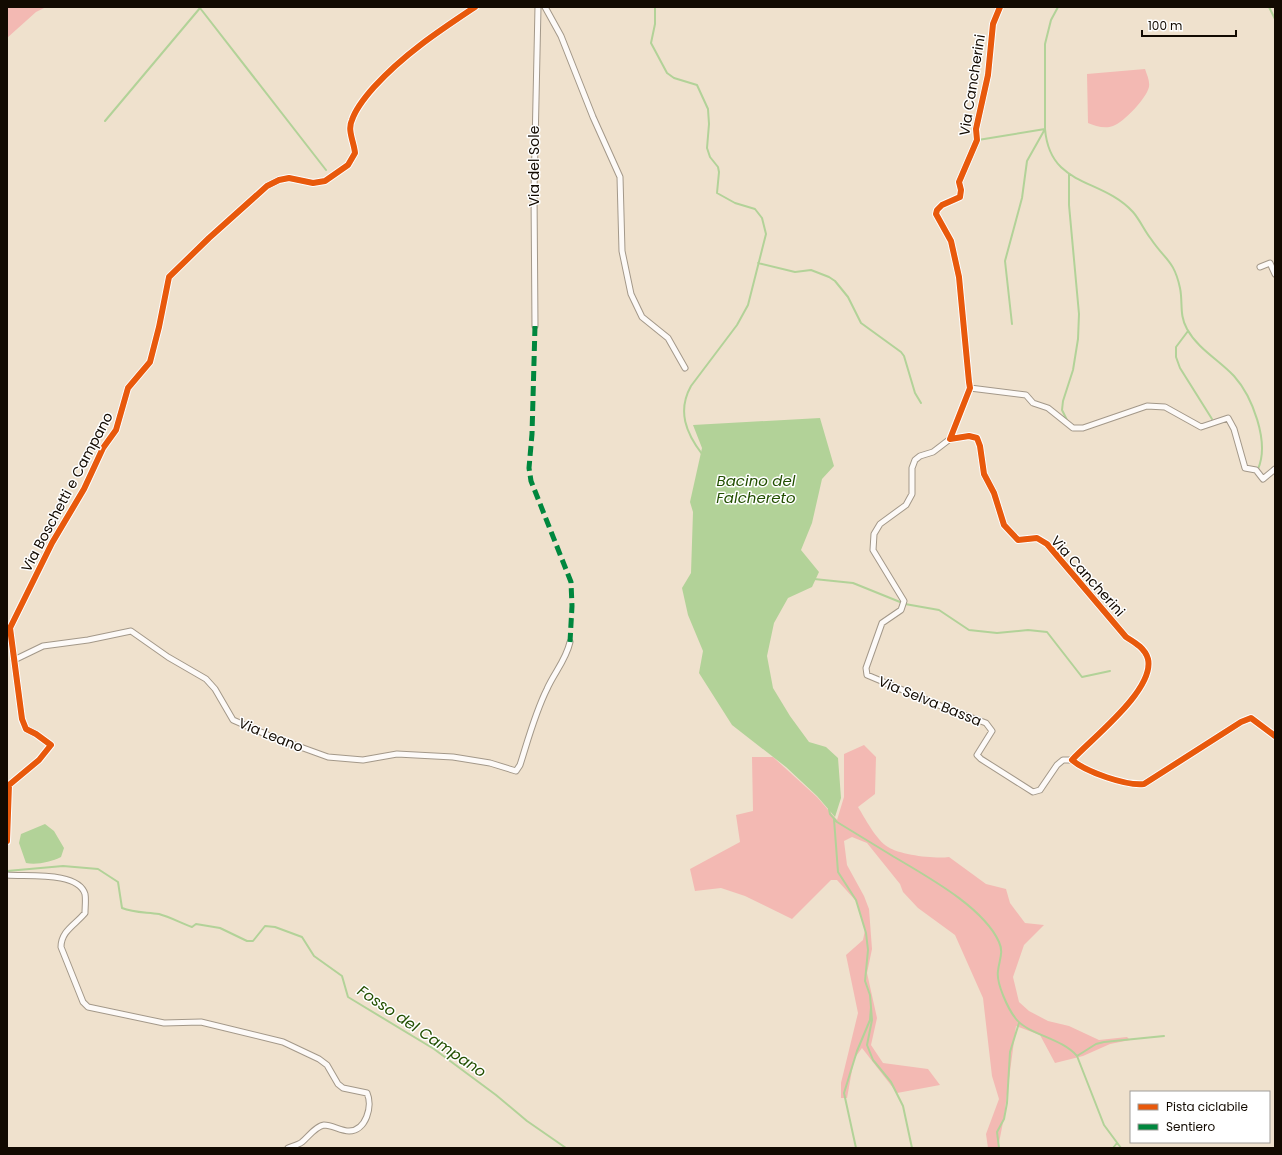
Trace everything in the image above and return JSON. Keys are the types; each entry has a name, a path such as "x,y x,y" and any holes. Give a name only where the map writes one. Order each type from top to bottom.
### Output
{"street":[{"name":"Via Boschetti e Campano","path":"7,841 9,785 38,760 51,745 26,729 22,719 8,626 52,543 84,489 103,448 116,430 128,388 150,362 159,327 167,284 171,274 267,186 279,180 289,178 313,183 321,182 334,176 348,165 355,153 351,132 351,120 366,96 392,68 414,48 476,7"},
{"name":"Via del Sole","path":"535,326 534,192 538,7"},
{"path":"545,7 562,36 593,117 620,177 622,251 631,294 642,317 668,338 685,368"},
{"name":"Via Cancherini","path":"1000,7 993,24 988,75 976,129 977,140 959,182 961,190 960,197 942,205 937,210 936,214 951,241 958,278 970,388 952,429 950,439 969,436 977,438 980,446 984,474 994,493 1004,526 1018,540 1037,538 1047,544 1126,637 1140,647 1148,659 1146,674 1140,688 1121,712 1072,760"},
{"path":"1260,267 1270,263 1275,274"},
{"path":"970,388 1026,395 1032,403 1048,408 1073,428 1082,428 1146,406 1165,407 1201,427 1228,418 1234,429 1245,468 1256,470 1263,479 1275,469"},
{"name":"Via Selva Bassa","path":"950,439 933,452 920,456 915,460 912,468 912,494 906,505 880,524 874,534 873,550 904,601 901,610 882,622 866,668 867,675 948,709 986,723 992,731 977,755 1033,792 1040,790 1062,760 1072,760"},
{"name":"Via Leano","path":"14,660 43,646 88,640 131,631 168,657 206,679 215,688 233,720 270,736 328,757 363,760 397,754 454,757 490,763 516,770 520,765 539,707 547,688 568,652 570,642"},
{"path":"1072,760 1076,764 1133,785 1144,784 1241,722 1251,718 1275,736"},
{"path":"7,875 59,876 81,887 85,895 85,913 66,930 61,939 62,947 83,1002 88,1007 164,1023 201,1022 283,1042 319,1059 327,1065 338,1084 343,1088 367,1093 371,1101 367,1118 359,1128 349,1131 324,1125 318,1127 301,1143 288,1148"}],"shaded area":[{"path":"7,7 46,7 36,12 7,38"},
{"path":"1145,69 1149,80 1147,92 1139,104 1123,120 1110,127 1100,127 1088,123 1087,74"},
{"path":"864,745 876,757 875,794 858,807 871,828 884,844 893,850 909,854 926,857 949,857 986,884 1006,889 1010,903 1025,923 1044,925 1024,945 1013,977 1019,1002 1029,1011 1048,1021 1069,1026 1099,1040 1127,1037 1130,1040 1110,1044 1083,1056 1055,1063 1040,1035 1016,1026 1004,1117 998,1148 988,1148 986,1134 999,1099 992,1076 983,998 955,935 918,908 903,892 900,884 867,843 852,837 844,841 847,865 864,896 869,909 872,949 867,973 877,1018 871,1045 883,1063 928,1069 940,1085 897,1093 862,1048 854,1059 847,1098 841,1098 841,1083 858,1013 846,955 863,940 865,930 856,901 837,880 831,880 792,919 745,896 721,888 695,891 690,869 740,842 736,815 753,811 752,757 773,757 817,797 837,820 844,797 844,754"}],"water":[{"name":"Bacino del Falchereto","path":"820,418 834,466 822,479 812,523 801,550 819,572 812,587 788,598 774,623 767,656 773,688 790,716 809,742 826,747 838,758 841,798 835,817 817,796 786,767 732,725 699,673 703,651 688,615 682,588 691,573 693,512 690,502 702,448 693,425"},
{"path":"45,824 54,831 64,848 61,857 44,863 26,863 19,843 21,834"}],"waterway":[{"path":"655,7 655,24 651,43 667,73 674,78 697,85 708,109 709,124 707,148 710,157 718,167 717,193 735,203 755,209 762,218 766,234 748,305 737,325 691,386 687,395 684,413 685,422 696,446 702,454"},
{"path":"1058,7 1051,20 1045,44 1045,129 1049,148 1056,162 1067,172 1079,180 1120,201 1133,212 1156,246 1172,266 1178,279 1181,293 1182,314 1187,329 1197,343 1234,376 1241,385 1253,407 1262,446 1258,469"},
{"path":"1269,7 1275,19"},
{"path":"200,8 326,170"},
{"path":"105,121 200,8"},
{"path":"978,140 1045,129"},
{"path":"1012,324 1005,261 1022,198 1027,161 1045,129"},
{"path":"1067,420 1062,410 1063,401 1073,370 1078,339 1079,314 1069,205 1069,174"},
{"path":"758,263 795,272 811,270 835,281 848,297 861,323 901,352 904,356 915,393 921,403"},
{"path":"1188,331 1176,347 1176,357 1180,368 1212,419"},
{"path":"814,579 853,583 905,604 939,610 969,630 997,633 1028,630 1047,632 1082,677 1110,671"},
{"path":"829,809 830,814 837,822 951,892 980,916 991,929 999,942 1001,953 998,976 999,982 1003,996 1016,1019 1029,1029 1063,1045 1077,1056 1104,1125 1121,1148"},
{"path":"834,819 838,872 856,900 866,933 868,950 865,981 870,995 872,1020 867,1045 873,1060 891,1082 903,1106 912,1148"},
{"name":"Fosso del Campano","path":"7,871 63,866 98,869 118,882 122,908 127,910 159,914 192,927 196,924 220,928 247,941 253,941 265,926 275,927 302,937 314,956 342,976 348,997 434,1049 496,1095 527,1121 566,1148"},
{"path":"856,1148 844,1093 857,1051 870,1020 871,1007"},
{"path":"999,1148 997,1132 1004,1119 1007,1103 1010,1052 1019,1023"},
{"path":"1077,1056 1096,1044 1104,1042 1164,1036"},
{"path":"1113,1148 1117,1143"}],"marked path":[{"path":"535,326 532,434 529,468 531,481 571,582 572,606 570,642"}],"cycle path":[{"path":"7,841 9,785 39,760 51,745 26,729 22,719 10,628 52,543 84,489 103,448 116,430 128,388 150,362 169,277 209,238 267,186 279,180 289,178 313,183 325,181 348,165 355,153 350,132 351,124 356,111 368,94 397,64 435,34 475,7"},
{"path":"1000,7 993,24 988,75 976,129 977,140 959,182 961,190 960,197 942,205 937,210 936,214 951,241 959,277 970,388 950,439 969,436 977,438 980,446 984,474 994,493 1004,525 1018,540 1037,538 1047,544 1126,637 1139,646 1147,655 1148,671 1142,685 1120,713 1072,760 1078,765 1106,777 1127,783 1144,784 1241,722 1251,718 1275,736"}]}
